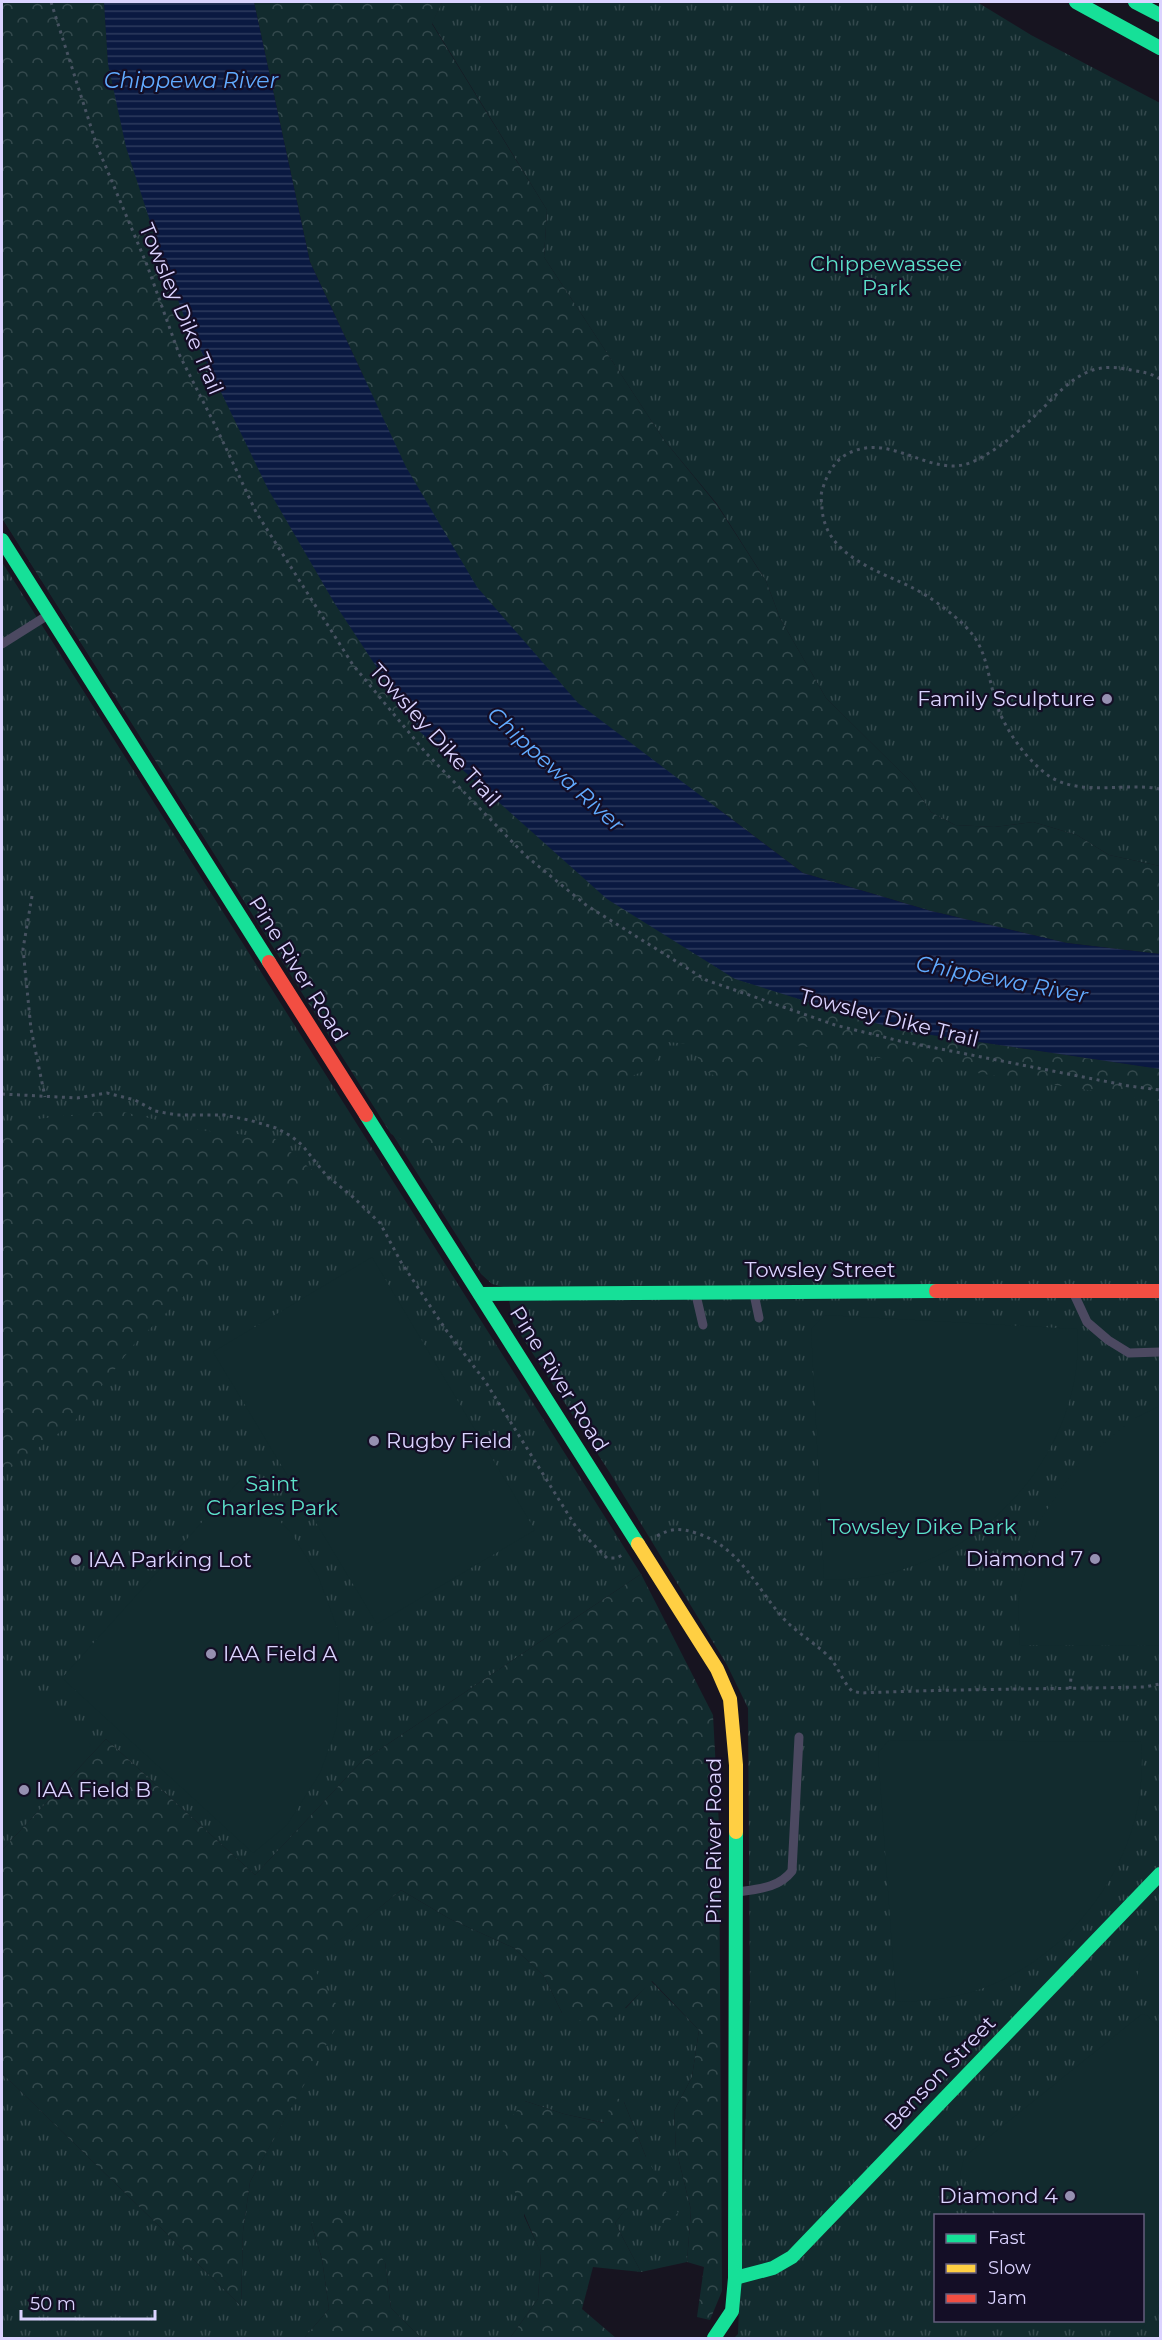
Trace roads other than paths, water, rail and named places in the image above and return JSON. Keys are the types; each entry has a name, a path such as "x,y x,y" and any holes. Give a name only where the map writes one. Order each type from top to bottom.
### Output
{"main road":[{"path":"1076,2 1161,48"},
{"path":"1135,2 1161,15"},
{"name":"Pine River Road","path":"2,540 717,1669 730,1698 736,1765 735,2278 732,2311 714,2338"},
{"name":"Towsley Street","path":"480,1294 1161,1291"},
{"name":"Benson Street","path":"735,2278 773,2268 792,2257 1161,1874"}],"lane":[{"path":"2,644 48,615"},
{"path":"1072,1291 1087,1322 1108,1340 1129,1353 1161,1352"},
{"path":"696,1292 703,1325"},
{"path":"754,1292 759,1318"},
{"path":"736,1892 785,1881 792,1871 799,1737"}],"water":[{"name":"Chippewa River","path":"104,2 254,2 310,262 406,467 477,587 578,703 803,873 931,911 1067,943 1160,954 1160,1069 898,1030 735,979 607,899 418,730 335,604 268,489 184,316 161,255 126,147 108,64"}],"place":[{"name":"Family Sculpture","path":"1107,699"},
{"name":"Rugby Field","path":"374,1441"},
{"name":"Diamond 7","path":"1095,1559"},
{"name":"IAA Parking Lot","path":"76,1560"},
{"name":"IAA Field A","path":"211,1654"},
{"name":"IAA Field B","path":"24,1790"},
{"name":"Diamond 4","path":"1070,2196"}],"park label":[{"name":"Chippewassee Park","path":"886,276"},
{"name":"Saint Charles Park","path":"272,1496"},
{"name":"Towsley Dike Park","path":"922,1527"}]}
